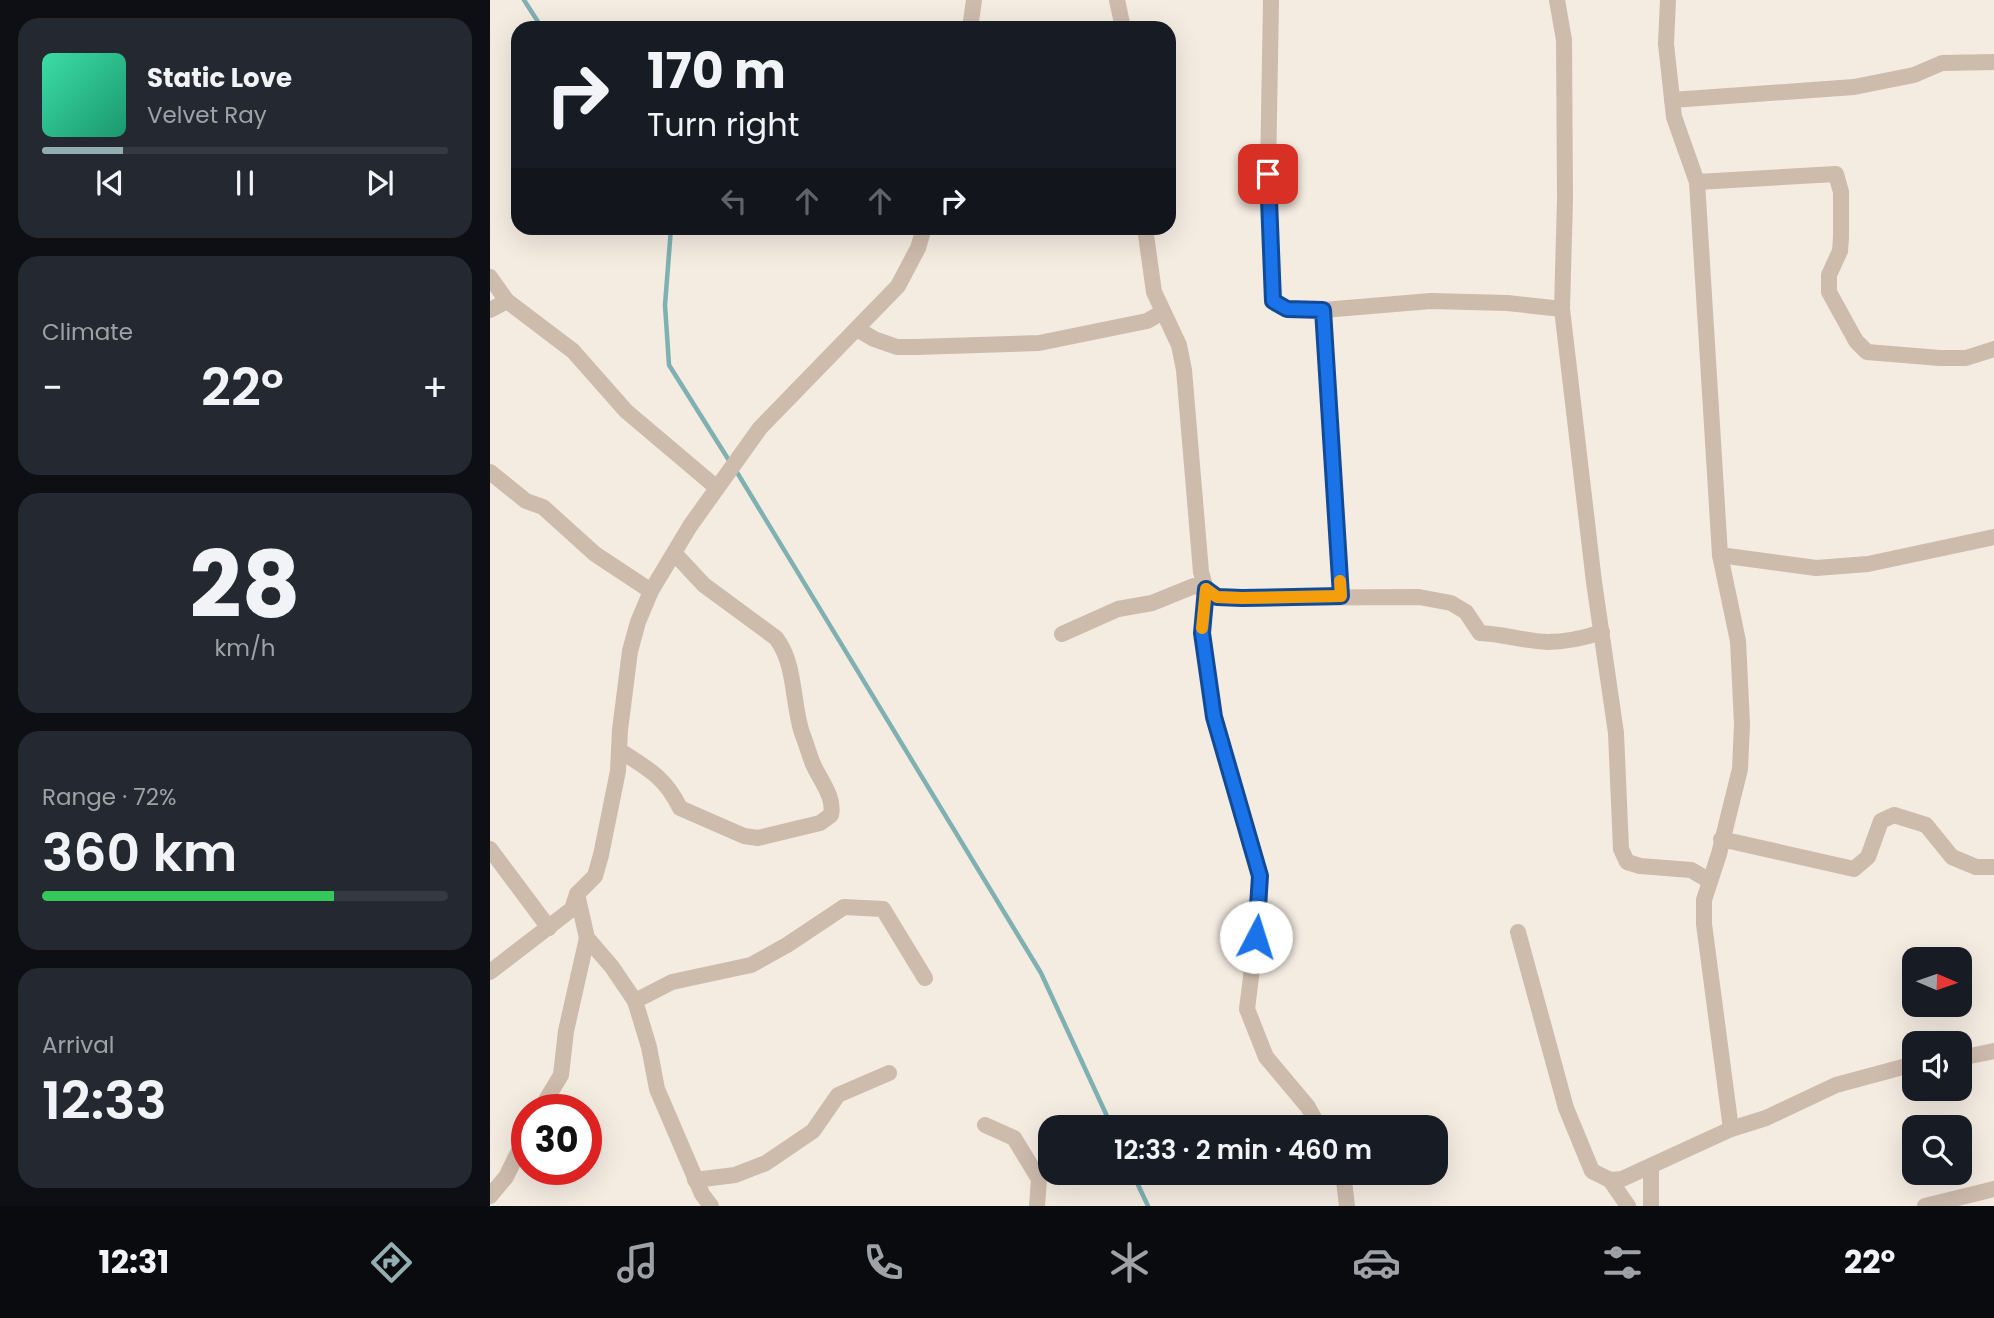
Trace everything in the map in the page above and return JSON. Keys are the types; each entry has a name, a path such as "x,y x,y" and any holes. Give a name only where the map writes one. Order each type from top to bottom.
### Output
{"street":[{"path":"971,21 974,0"},
{"path":"1117,0 1122,21"},
{"path":"1271,0 1268,174 1273,301 1287,309 1323,310 1431,301 1507,303 1562,309"},
{"path":"1557,0 1564,40 1565,199 1562,309 1592,569 1616,733 1621,849 1627,862 1640,866 1691,870 1710,881"},
{"path":"1668,0 1665,44 1674,117 1697,182 1720,555 1738,641 1742,724 1740,769 1719,854 1704,900 1704,924 1731,1129"},
{"path":"1672,100 1854,88 1914,75 1942,63 1994,62"},
{"path":"1697,182 1836,174 1840,192 1841,237 1840,251 1829,275 1829,292 1856,341 1867,352 1940,358 1966,358 1994,349"},
{"path":"490,972 572,909 577,894 595,876 610,816 630,651 638,622 651,592 690,526 760,428 898,286 922,235"},
{"path":"1146,235 1154,292 1179,345 1184,370 1201,572 1206,589 1202,633 1214,717 1260,876 1259,914 1247,1009 1266,1057 1312,1115"},
{"path":"490,277 507,301 573,351 626,411 717,488"},
{"path":"490,310 507,301"},
{"path":"1323,310 1341,596"},
{"path":"857,329 874,339 897,347 1039,343 1147,321 1163,312"},
{"path":"490,472 526,501 543,507 595,554 651,592"},
{"path":"1720,555 1816,568 1868,564 1994,537"},
{"path":"619,750 657,774 671,790 680,808 744,836 758,838 820,823 831,815 833,807 813,764 800,726 782,645 704,585 675,554"},
{"path":"1062,634 1118,609 1152,603 1194,586 1206,589 1217,597 1419,597 1451,603 1466,612 1480,633 1503,634 1546,642 1580,639 1602,632"},
{"path":"1721,839 1854,869 1868,857 1881,821 1894,815 1926,825 1952,857 1976,867 1994,867"},
{"path":"490,849 549,928"},
{"path":"550,1094 561,1075 566,1031 587,938 577,894"},
{"path":"635,1001 672,982 751,965 844,907 883,909 925,978"},
{"path":"1518,932 1566,1108 1592,1171 1610,1180 1628,1206"},
{"path":"587,938 612,967 635,1001 657,1088 695,1180 710,1206"},
{"path":"1972,1056 1994,1051"},
{"path":"1610,1180 1622,1179 1651,1167 1731,1129 1766,1118 1836,1085 1902,1067"},
{"path":"695,1180 735,1175 766,1163 813,1132 838,1095 889,1073"},
{"path":"985,1125 1014,1138 1039,1179 1037,1206"},
{"path":"490,1196 511,1167"},
{"path":"1651,1167 1651,1206"},
{"path":"1345,1185 1347,1206"},
{"path":"1925,1206 1994,1189"}],"waterway":[{"path":"524,0 538,21"},
{"path":"670,235 665,305 669,365 730,462"},
{"path":"735,469 1041,973 1106,1115"},
{"path":"1138,1185 1148,1206"}],"slow traffic":[{"path":"1202,628 1206,589 1217,597 1341,596 1340,581"}],"route":[{"path":"1256,937 1260,876 1214,717 1202,633 1206,589 1217,597 1341,596 1323,310 1287,309 1273,301 1268,174"}]}
